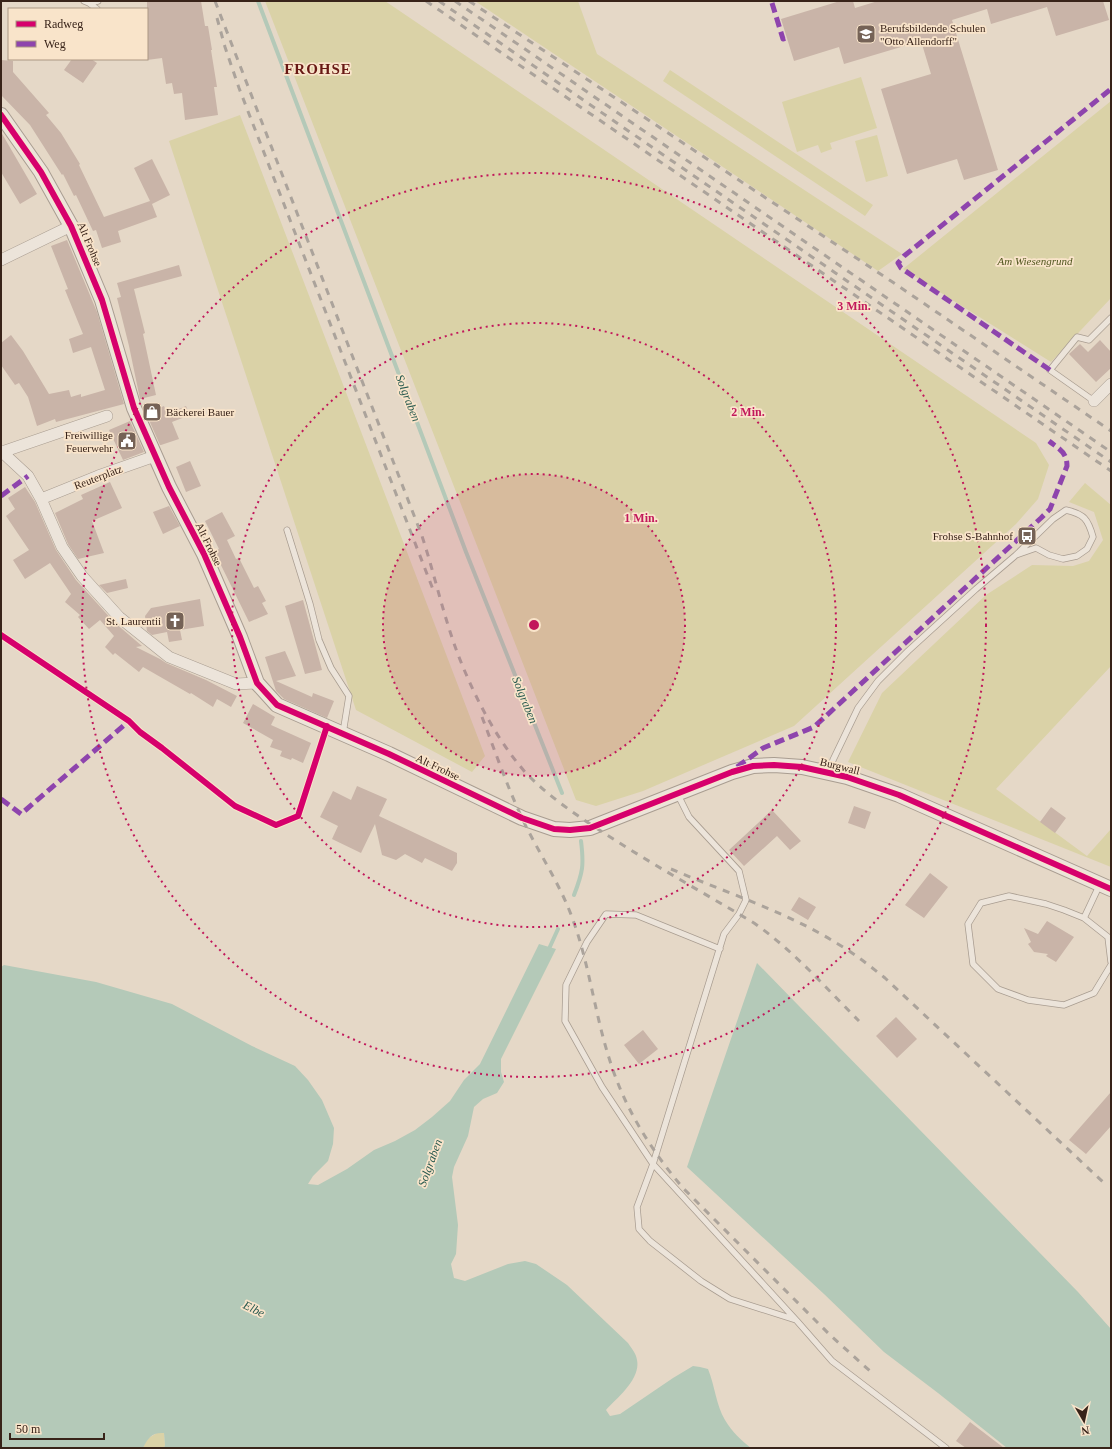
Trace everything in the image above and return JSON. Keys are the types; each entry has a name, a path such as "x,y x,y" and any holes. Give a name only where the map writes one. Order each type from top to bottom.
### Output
{"street":[{"name":"Alt Frohse","path":"1,115 41,172 71,226 102,300 134,408 169,487 204,554 240,636 257,684 277,705 343,733 522,818 554,829"},
{"path":"1,260 71,226"},
{"path":"1094,401 1111,384"},
{"path":"107,416 2,452 28,476 41,499 62,547 82,576 119,617 169,657 236,684 257,684"},
{"name":"Reuterplatz","path":"41,499 98,476 155,456"},
{"name":"Burgwall","path":"554,829 570,830 590,828 732,772 753,766 795,766 859,781 899,795 1105,886"}],"lane":[{"path":"87,2 98,1"},
{"path":"87,2 96,8"},
{"path":"1094,401 1050,370 1077,336 1089,340 1111,318"},
{"path":"829,773 833,760 858,708 878,681 908,651 1016,555 1053,519 1066,510 1079,513 1090,524 1093,537 1088,549 1077,556 1063,559 1049,555 1036,548 1016,555"},
{"path":"287,530 310,604 319,640 331,668 349,696 343,733"},
{"path":"677,793 688,817 739,871 746,900 739,914 724,934 653,1164 637,1207 640,1229 650,1241 701,1281 730,1299 797,1321"},
{"path":"1084,918 1105,886"},
{"path":"1111,962 1108,937 1084,918 1058,908 1009,896 981,903 968,924 973,964 998,989 1028,1000 1064,1005 1094,993 1111,965"},
{"path":"720,949 636,914 606,914 587,942 566,985 565,1022 602,1087 653,1164 832,1361 946,1448"}],"green space":[{"path":"265,1 385,1 1036,443 1049,465 1038,499 1016,524 794,726 643,791 596,806 576,800"},
{"path":"475,1 578,1 597,54 902,254 878,271"},
{"path":"670,70 873,205 865,216 663,81"},
{"path":"861,77 877,128 830,143 832,149 821,153 818,145 797,152 782,102"},
{"name":"Am Wiesengrund","path":"1111,101 1111,298 1051,362 903,269"},
{"path":"240,115 485,756 472,772 356,710 169,141"},
{"path":"877,135 888,176 866,182 855,141"},
{"path":"1085,483 1111,505 1111,666 996,789 1087,856 1111,829 1111,867 848,762 882,693 986,595 1032,565 1073,566 1089,561 1103,540 1094,512 1069,502"},
{"path":"157,1433 164,1433 164,1448 143,1448 147,1439"}],"water":[{"name":"Elbe","path":"539,944 556,949 501,1059 501,1072 504,1082 497,1093 483,1099 474,1107 468,1136 454,1167 452,1177 458,1225 456,1254 451,1264 454,1278 465,1281 508,1264 525,1261 536,1264 567,1285 628,1343 635,1353 637,1367 635,1374 627,1388 606,1410 610,1416 620,1414 693,1366 700,1367 708,1369 722,1414 728,1424 737,1436 751,1448 164,1448 164,1433 151,1436 143,1448 1,1447 1,967 4,965 96,982 172,1004 252,1046 295,1066 308,1080 322,1100 334,1128 333,1144 328,1161 313,1176 308,1184 318,1185 347,1169 374,1150 415,1130 450,1101 464,1080 480,1064"},
{"path":"757,963 1078,1292 1111,1329 1111,1448 1007,1448 884,1352 824,1294 687,1167"}],"building":[{"path":"147,1 201,1 205,26 208,26 212,50 217,87 214,87 218,115 185,120 182,93 174,94 172,83 166,84 162,58 148,60"},
{"path":"840,1 853,1 855,8 878,1 1103,1 1109,20 1056,36 1047,7 991,24 987,9 952,20 998,170 964,180 957,159 907,174 881,89 931,74 921,41 844,64 839,47 794,61 781,19"},
{"path":"1,60 13,61 13,72 49,113 46,115 61,133 80,164 79,165 104,217 150,201 134,168 152,159 170,195 152,204 157,217 118,231 121,242 102,248 96,230 93,231 76,195 74,196 63,174 62,175 30,125 1,95"},
{"path":"71,60 92,60 97,63 83,83 64,70"},
{"path":"1,132 37,194 20,204 1,172"},
{"path":"67,240 97,312 124,404 56,422 55,419 37,426 28,397 19,383 15,385 1,365 1,343 11,335 23,351 49,394 69,390 71,397 81,394 81,397 105,390 91,347 73,353 69,339 83,334 65,290 68,289 51,246"},
{"path":"179,265 182,276 134,289 145,333 143,334 156,395 140,399 117,298 121,297 117,283"},
{"path":"1100,340 1111,352 1111,368 1096,382 1069,354 1080,344 1088,352"},
{"path":"164,406 167,414 186,406 190,415 172,422 179,439 160,445 149,420 148,413"},
{"path":"130,421 144,452 123,460 109,430"},
{"path":"190,461 201,486 186,492 176,467"},
{"path":"110,482 122,508 92,521 104,553 78,559 68,544 55,513 83,499 81,495"},
{"path":"25,487 35,502 56,550 76,580 114,622 142,646 136,647 166,663 206,680 237,696 231,707 217,699 213,707 191,693 190,694 143,667 139,672 115,653 113,655 105,647 114,636 100,620 89,629 78,617 80,615 65,602 71,594 50,563 25,579 13,560 29,550 6,516 15,509 8,498"},
{"path":"169,506 180,526 163,534 153,512"},
{"path":"222,512 235,536 227,540 236,559 239,558 254,588 258,586 266,601 262,603 268,614 249,622 214,551 219,549 205,521"},
{"path":"126,579 128,588 107,593 99,585"},
{"name":"St. Laurentii","path":"200,599 204,626 180,630 182,640 169,642 167,632 152,635 147,631 145,616 151,608"},
{"path":"303,600 322,670 305,674 285,606"},
{"path":"285,651 296,676 276,681 312,697 313,693 334,701 327,718 284,699 276,691 265,657"},
{"path":"253,704 275,717 271,725 311,743 303,763 292,758 291,760 280,756 282,751 270,747 273,740 243,723"},
{"path":"357,786 387,799 379,816 457,853 457,863 452,871 425,858 422,863 405,854 396,860 382,855 375,824 361,853 332,839 338,826 320,817 333,791 351,800"},
{"path":"854,806 871,812 865,829 848,823"},
{"path":"1051,807 1066,818 1055,833 1040,822"},
{"path":"772,810 801,841 790,850 777,836 744,866 729,850"},
{"path":"930,873 948,887 924,918 905,905"},
{"path":"799,897 816,907 808,920 791,910"},
{"path":"1047,921 1074,937 1056,962 1046,956 1048,954 1034,952 1028,944 1031,942 1024,928 1038,934"},
{"path":"896,1017 917,1039 897,1058 876,1036"},
{"path":"643,1030 658,1049 639,1064 624,1045"},
{"path":"1111,1092 1111,1126 1086,1154 1069,1140"},
{"path":"970,1422 1004,1448 966,1448 956,1441"}],"waterway":[{"name":"Solgraben","path":"258,1 466,552 562,793"},
{"name":"Solgraben","path":"574,895 582,868 581,841"},
{"name":"Solgraben","path":"548,951 558,929"}],"railway":[{"path":"215,1 422,536 447,623 459,657 478,700 499,737 525,772 563,805 622,845 754,923 796,957 859,1021"},
{"path":"426,1 1111,471"},
{"path":"439,1 1111,462"},
{"path":"455,1 1111,452"},
{"path":"469,1 891,281 1111,431"},
{"path":"217,18 239,88 434,592"},
{"path":"482,717 517,806 559,888 577,930 610,1061 623,1096 640,1128 660,1159 683,1188 830,1335 870,1371"},
{"path":"671,869 798,922 856,956 885,978 1103,1182"}],"marked path":[{"path":"772,3 783,39 787,38"},
{"path":"1050,370 901,268 898,263 904,256 1111,89"},
{"path":"737,767 763,748 814,727 1050,509 1067,466 1067,461 1064,454 1049,441"},
{"path":"1,496 28,476"},
{"path":"1,799 21,814 129,721"}],"cycle path":[{"path":"1,115 41,172 71,226 102,300 134,408 169,487 204,554 240,637 257,683 277,705 389,754 522,818 554,829 570,830 590,828 732,772 753,766 774,765 802,767 847,777 899,795 1111,889"},
{"path":"1,635 129,721 140,732 235,806 276,825 298,816 327,726"}],"place":[{"name":"Berufsbildende Schulen \"Otto Allendorff\"","path":"866,34"},
{"name":"Bäckerei Bauer","path":"152,412"},
{"name":"Freiwillige Feuerwehr","path":"127,441"},
{"name":"Frohse S-Bahnhof","path":"1027,536"},
{"name":"St. Laurentii","path":"175,621"}],"district":[{"name":"FROHSE","path":"318,69"}]}
